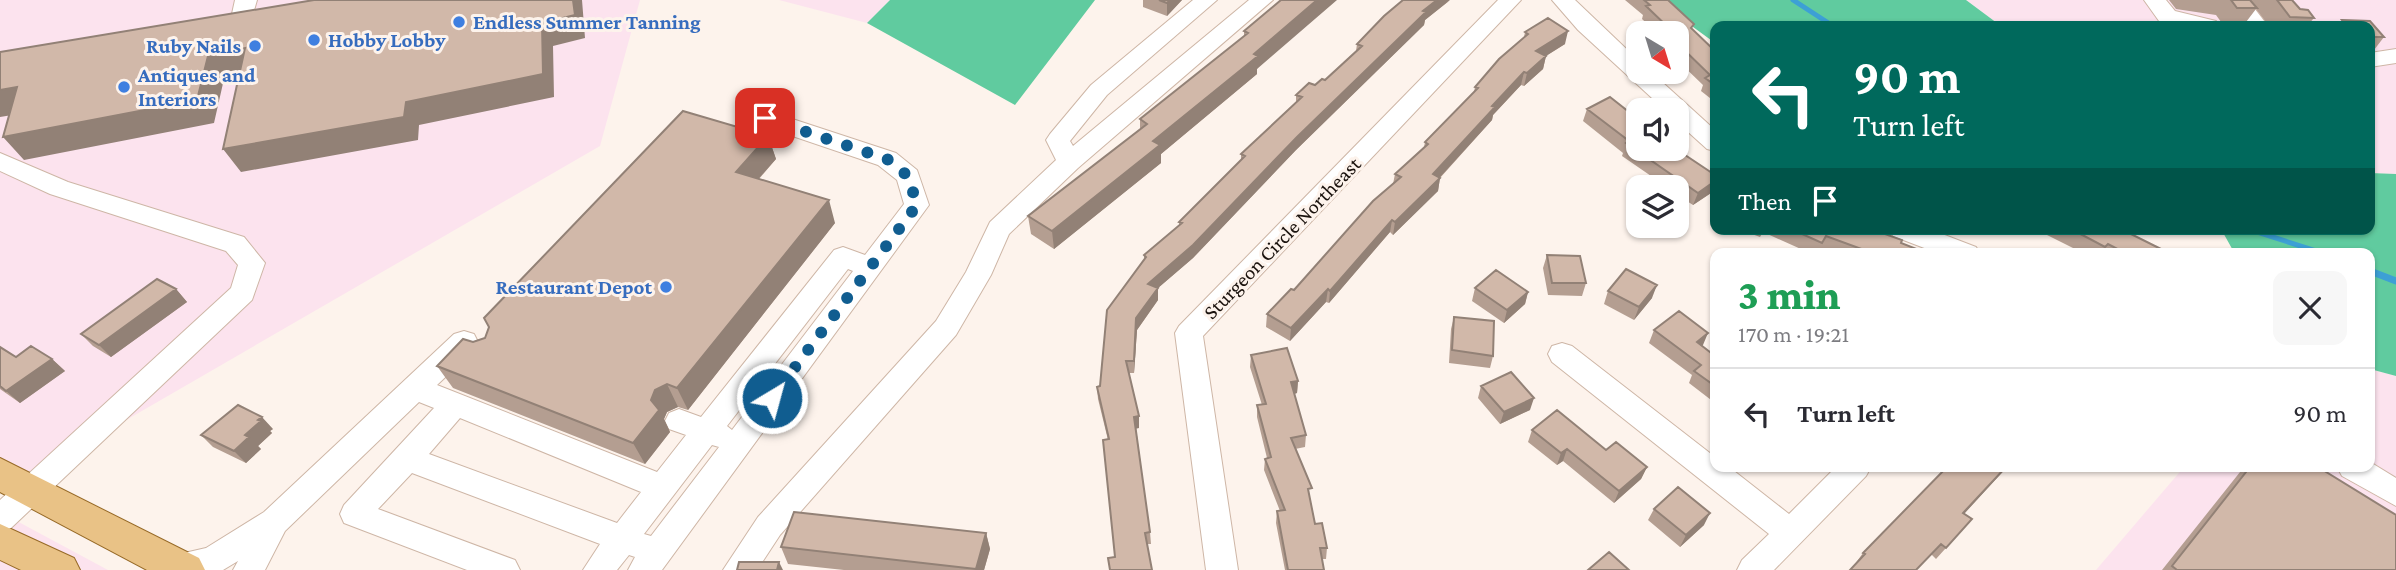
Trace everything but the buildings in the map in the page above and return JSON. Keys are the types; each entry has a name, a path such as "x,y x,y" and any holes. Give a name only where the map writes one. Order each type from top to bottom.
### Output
{"main road":[{"path":"17,482 181,569"},
{"path":"0,541 60,570"}],"street":[{"path":"241,23 246,0"},
{"path":"1069,163 1058,141 1099,90 1206,0"},
{"path":"740,570 769,526 946,328 978,275 999,229 1069,163 1262,0"},
{"name":"Sturgeon Circle Northeast","path":"1222,570 1189,333 1510,0"},
{"path":"1563,0 1586,25 1710,138"},
{"path":"2138,0 2165,14 2190,21"},
{"path":"2196,0 2212,21"},
{"path":"2237,0 2253,21"},
{"path":"218,27 268,19"},
{"path":"407,458 624,539 651,561 917,205 908,176 887,159 765,118"},
{"path":"0,162 59,188 235,244 251,263 243,293 17,482 0,519"},
{"path":"1918,235 1951,248"},
{"path":"599,570 843,257 870,267"},
{"path":"181,569 214,560 275,521 464,342 487,352"},
{"path":"1562,354 1710,470"},
{"path":"415,388 662,487"},
{"path":"455,404 355,514 504,570"},
{"path":"679,421 739,442"},
{"path":"1713,472 1791,533"},
{"path":"1753,570 1851,472"},
{"path":"2360,472 2396,494"},
{"path":"249,570 275,521"}],"shaded area":[{"path":"0,0 640,0 600,146 0,493"},
{"path":"779,0 890,0 867,23"},
{"path":"1966,0 2396,0 2396,174 2375,173 2375,21 1994,21"},
{"path":"2375,370 2396,376 2396,570 2096,570 2180,472 2375,472"},
{"path":"0,512 108,570 0,570"}],"green space":[{"path":"890,0 1095,0 1015,105 867,23"},
{"path":"1656,0 1966,0 1994,21 1710,21 1710,39 1689,24 1689,21 1685,21"},
{"path":"2375,173 2396,174 2396,376 2375,370 2375,248 2232,248 2224,235 2375,235"}],"waterway":[{"path":"1793,0 1825,21"},
{"path":"2266,235 2307,248"},
{"path":"2375,273 2396,281"}],"place":[{"name":"Endless Summer Tanning","path":"459,22"},
{"name":"Hobby Lobby","path":"314,40"},
{"name":"Ruby Nails","path":"255,46"},
{"name":"Antiques and Interiors","path":"124,87"},
{"name":"Restaurant Depot","path":"666,287"}],"route":[{"path":"765,118 887,159 908,176 917,205 772,398"}]}
